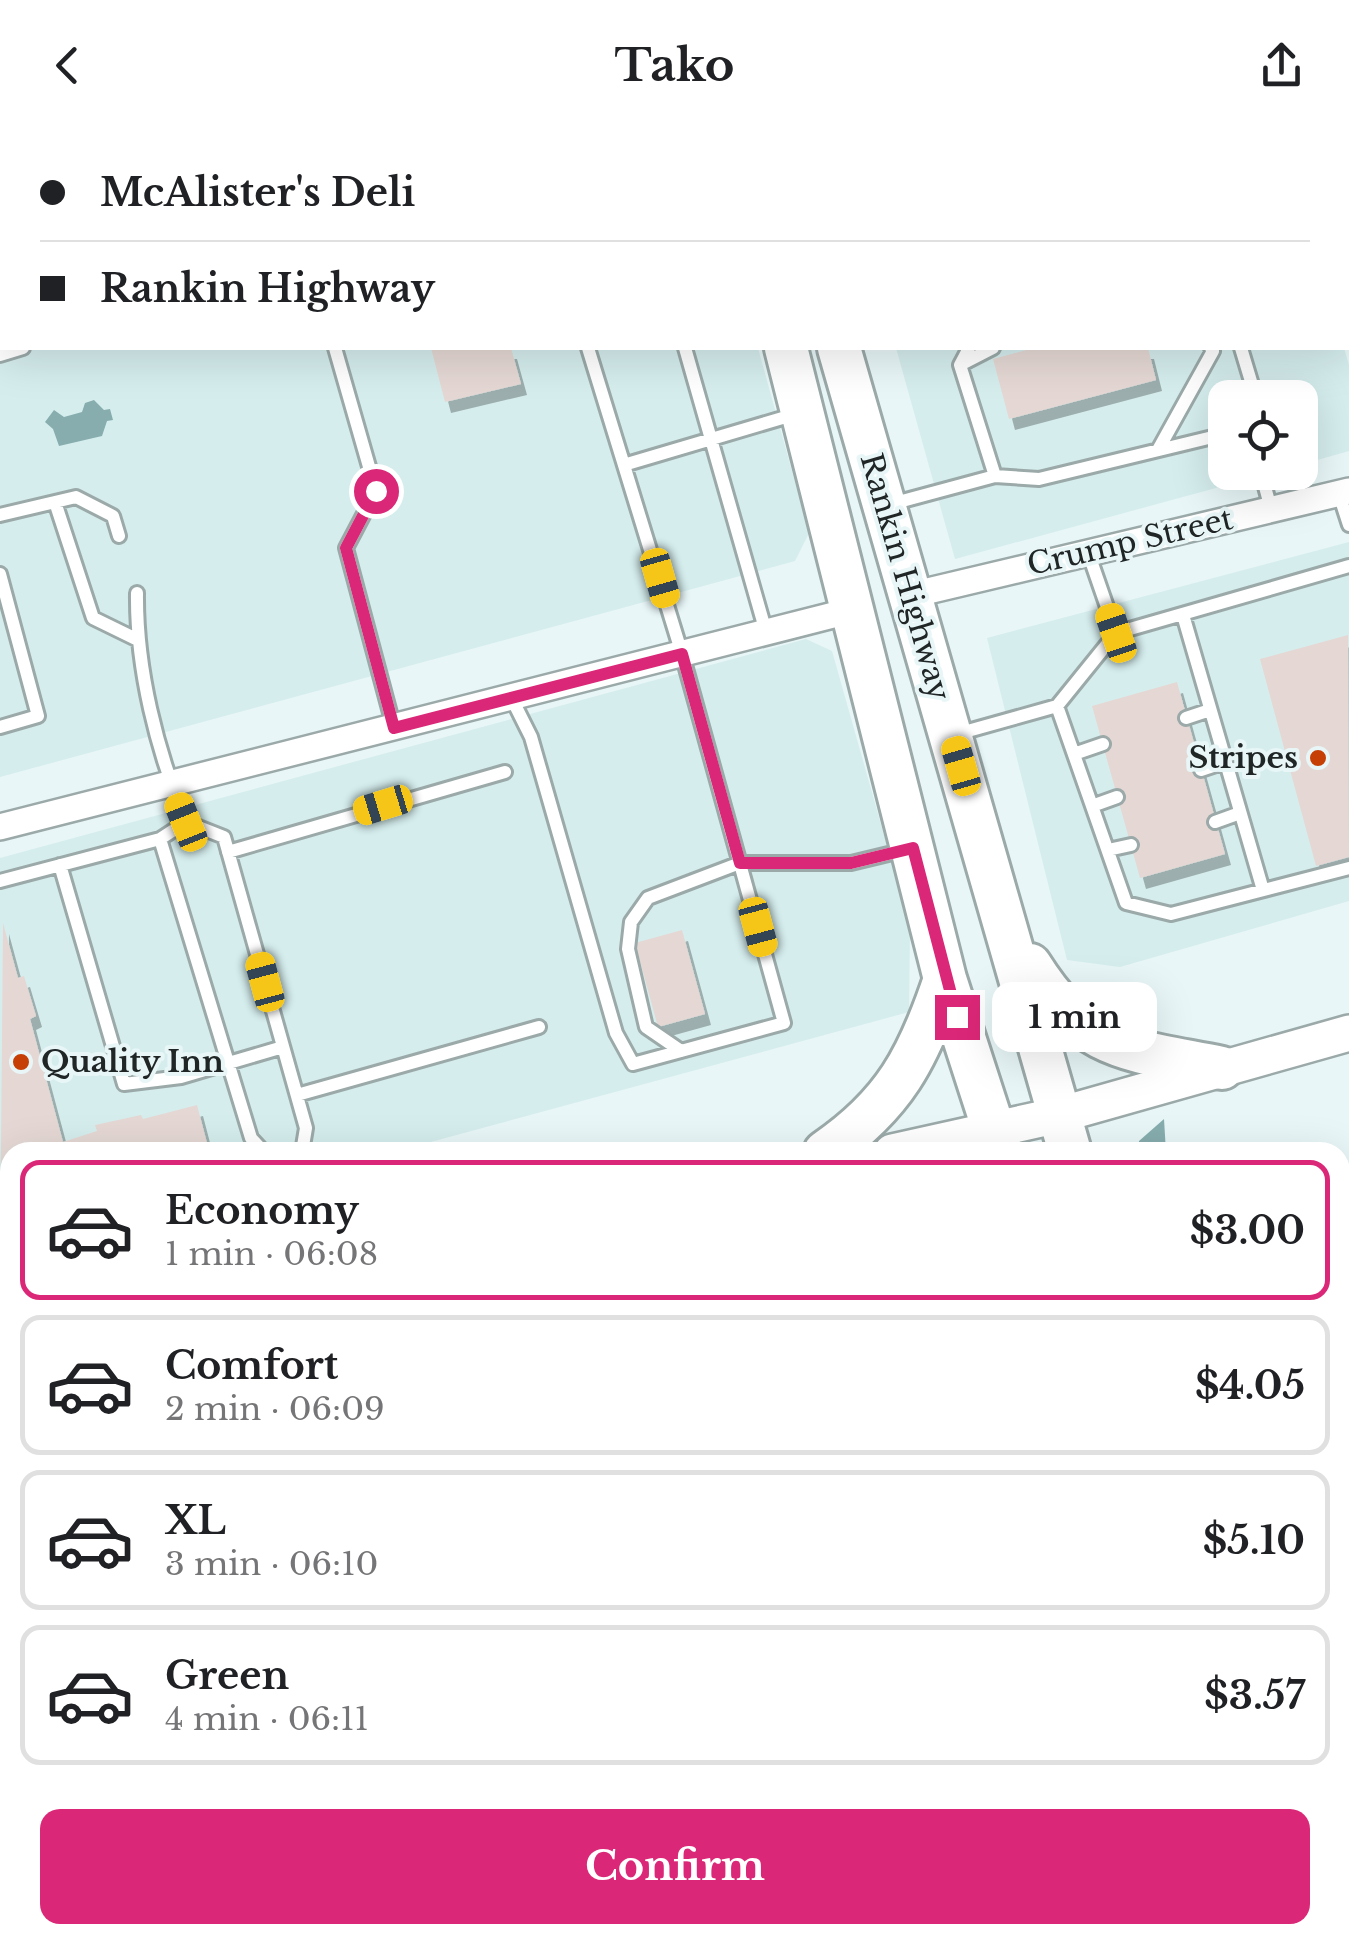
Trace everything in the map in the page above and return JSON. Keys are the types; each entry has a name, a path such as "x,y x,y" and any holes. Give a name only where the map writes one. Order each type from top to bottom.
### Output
{"highway":[{"name":"Rankin Highway","path":"787,350 945,979 997,1141"},
{"path":"800,350 826,373 882,569 911,595"},
{"name":"Rankin Highway","path":"840,350 1010,934 1064,1134"},
{"path":"853,610 910,656 959,821 988,860"},
{"path":"1010,934 1055,1005 1094,1035 1123,1048 1222,1068"},
{"path":"840,1142 865,1125 898,1086 927,1032 945,979"}],"main road":[{"path":"997,1141 1064,1134 1222,1068 1349,1033"}],"street":[{"name":"Crump Street","path":"911,595 1344,492"},
{"path":"0,828 853,610"}],"lane":[{"path":"336,350 376,491 346,548 394,728"},
{"path":"511,698 531,737 616,1033 632,1064 784,1023 627,464 589,350"},
{"path":"686,350 766,632"},
{"path":"969,350 960,364 994,476"},
{"path":"960,364 989,350"},
{"path":"1158,450 1212,350"},
{"path":"1243,350 1251,380"},
{"path":"627,464 803,412"},
{"path":"883,506 994,476 1039,479 1208,438"},
{"path":"1266,490 1272,508"},
{"path":"1344,492 1349,525"},
{"path":"0,515 76,497 113,516 119,536"},
{"path":"55,502 93,618 136,639"},
{"path":"1088,552 1116,633"},
{"path":"952,735 1057,706 1116,633 1349,566"},
{"path":"0,574 38,716 0,726"},
{"path":"137,593 136,639 170,783 186,822 224,837 306,1128 304,1142"},
{"path":"1183,615 1263,890"},
{"path":"1057,706 1126,903 1171,914 1349,868"},
{"path":"1186,718 1210,710"},
{"path":"1074,754 1103,744"},
{"path":"1201,770 1224,762"},
{"path":"228,852 505,772"},
{"path":"1092,806 1118,797"},
{"path":"1215,822 1240,814"},
{"path":"0,882 160,839 186,822"},
{"path":"160,839 255,1142"},
{"path":"1108,850 1131,845"},
{"path":"682,1051 646,1026 628,949 631,922 648,898 740,863 851,863 913,848"},
{"path":"60,865 124,1084 181,1077 283,1047"},
{"path":"297,1095 539,1027"}],"shaded area":[{"path":"0,350 759,350 809,533 795,561 0,777"},
{"path":"897,350 1345,350 1349,365 1349,451 1318,460 1318,380 1208,380 1209,490 955,559"},
{"path":"94,400 104,410 110,409 113,420 107,421 102,436 59,446 53,429 45,422 54,410 64,417 82,412 85,403"},
{"path":"1349,542 1349,901 1120,967 1067,960 987,638"},
{"path":"806,639 832,651 910,927 909,1012 431,1142 0,1142 0,858"},
{"path":"1164,1119 1165,1142 1139,1141"}],"building":[{"path":"432,350 512,350 521,384 445,402"},
{"path":"1027,350 1148,350 1156,380 1009,419 993,359"},
{"name":"Stripes","path":"1348,635 1349,857 1316,866 1260,659"},
{"path":"1177,682 1225,854 1140,878 1092,706"},
{"name":"Quality Inn","path":"3,923 18,978 24,976 36,1016 30,1019 63,1142 1,1142"},
{"path":"682,930 705,1014 658,1027 635,943"},
{"name":"Quality Inn","path":"197,1105 207,1142 63,1142 97,1131 95,1125 141,1115 143,1119"}],"place":[{"name":"Stripes","path":"1318,758"},
{"name":"Quality Inn","path":"21,1062"}],"route":[{"path":"376,491 346,548 394,728 682,654 740,863 851,863 913,848 957,1017"}]}
